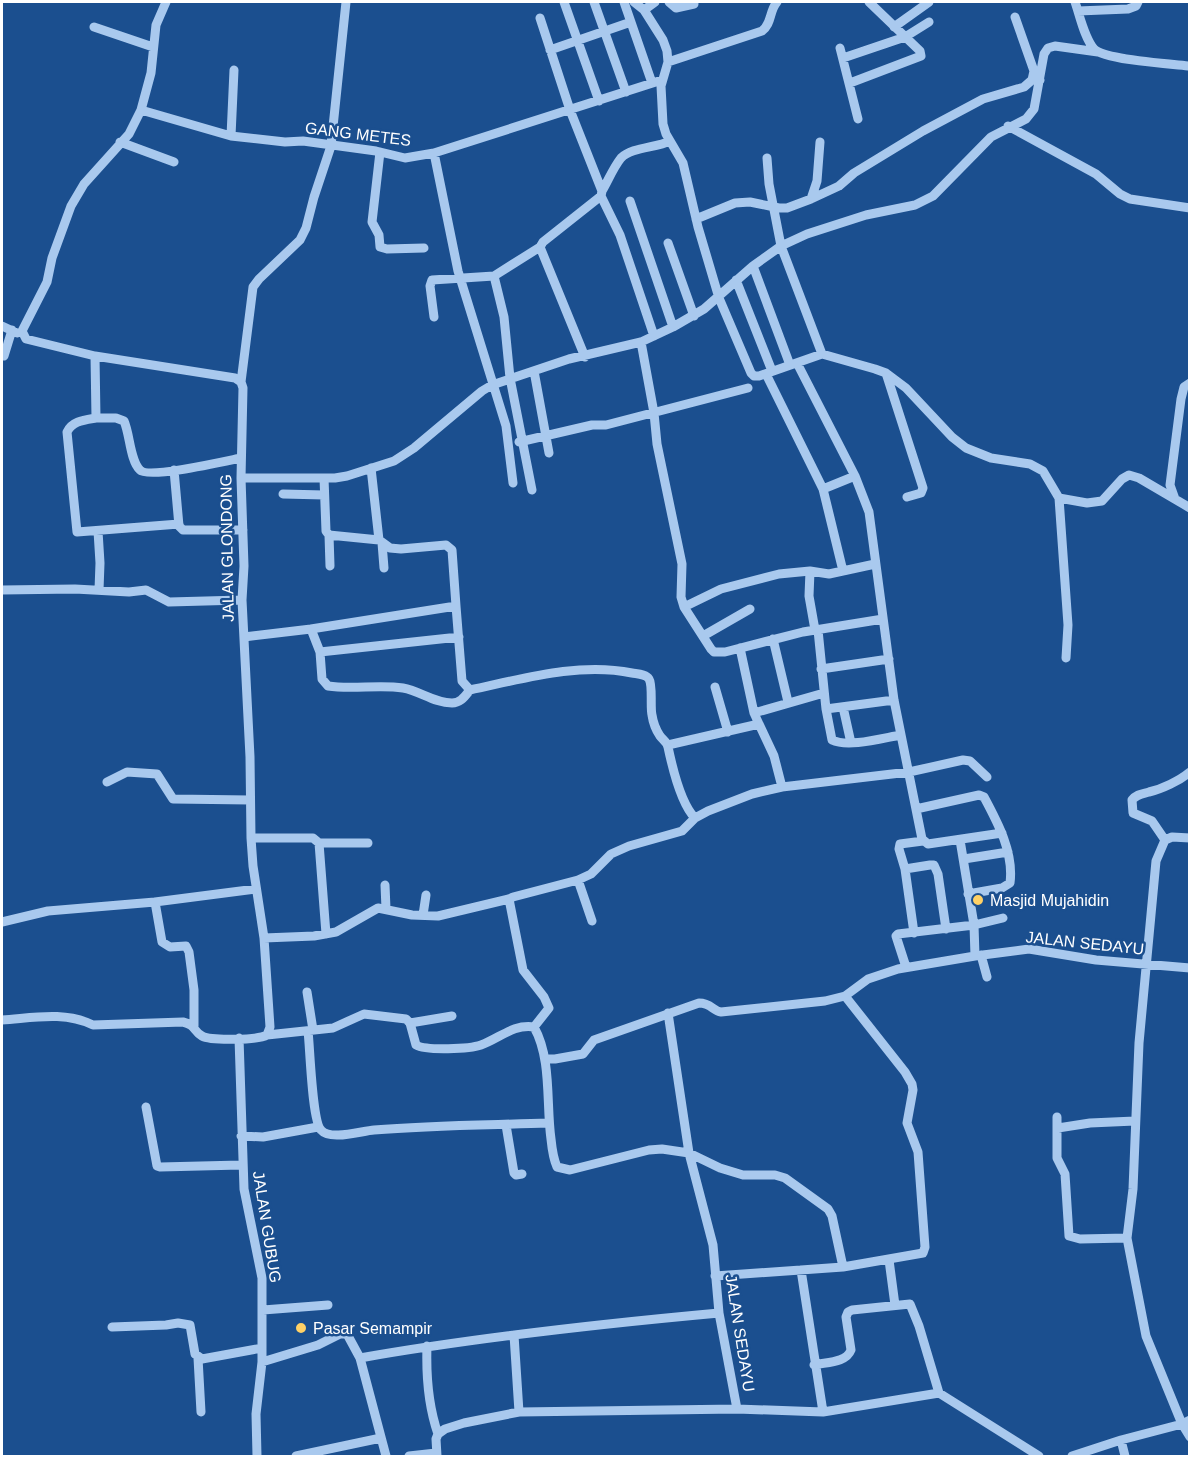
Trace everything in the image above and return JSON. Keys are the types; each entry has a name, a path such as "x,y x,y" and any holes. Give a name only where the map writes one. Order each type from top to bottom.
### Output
{"street":[{"path":"22,335 23,326 47,282 71,206 84,184 129,134 141,110 151,73 156,25 165,2"},
{"name":"JALAN GLONDONG","path":"267,1035 270,1020 264,938 250,838 250,757 242,600 244,566 240,478 243,388 241,382 253,287 300,240 331,146 346,2"},
{"path":"564,2 599,101"},
{"path":"594,2 626,92"},
{"path":"624,2 657,81 661,96 663,124 683,163 696,219 719,298 751,373 757,376 769,373 822,354 886,373 906,388 952,437 966,448 991,458 1030,464 1042,471 1059,498 1068,625 1066,657"},
{"path":"634,2 644,10 665,45 668,62 657,81"},
{"path":"644,10 655,2"},
{"path":"669,2 676,8 694,4"},
{"path":"668,62 762,31 768,27 773,6 777,2"},
{"path":"850,83 919,58 920,51 869,2"},
{"path":"894,27 928,2"},
{"path":"1098,52 1091,44 1076,6 1128,9 1136,6 1138,2"},
{"path":"1016,17 1034,71 1040,80"},
{"path":"540,18 570,110 601,194 615,221 654,336"},
{"path":"550,50 631,22"},
{"path":"858,119 841,53 905,37 929,22"},
{"path":"94,27 153,47"},
{"path":"240,478 348,476 394,460 414,448 492,385 569,359 641,342 694,316 719,298 753,266 781,246 807,234 924,201 940,190 991,136 1026,119 1035,109 1044,54 1051,47 1190,66"},
{"path":"231,136 234,70"},
{"path":"696,219 735,203 750,202 787,208 811,199 839,186 854,173 923,131 983,99 1024,87 1032,80 1034,71"},
{"name":"GANG METES","path":"141,110 231,136 285,142 303,141 380,152 405,158 434,153 657,81"},
{"path":"1008,126 1096,174 1120,194 1130,199 1190,208"},
{"path":"434,316 430,281 494,276 540,247 543,242 601,194 614,169 628,153 670,141"},
{"path":"120,142 174,162"},
{"path":"811,199 817,181 820,142"},
{"path":"380,152 372,222 379,235 380,247 387,249 424,248"},
{"path":"434,153 459,278 506,426 513,483"},
{"path":"767,158 781,246 822,354"},
{"path":"630,201 673,327"},
{"path":"668,243 694,316"},
{"path":"540,247 585,357"},
{"path":"753,266 794,364 855,476 869,512 894,700 923,841"},
{"path":"494,276 504,317 510,378 532,490"},
{"path":"736,280 769,373 824,489 843,571"},
{"path":"2,326 26,339 95,356 235,378 241,382"},
{"path":"4,356 12,330"},
{"path":"641,342 654,413 657,444 682,564 681,597 684,608 714,652 725,652 816,630 883,619"},
{"path":"95,356 96,418"},
{"path":"534,371 549,453"},
{"path":"886,373 923,488 921,493 907,497"},
{"path":"1174,499 1170,485 1181,399 1184,387 1190,383"},
{"path":"508,444 592,425 606,425 748,388"},
{"path":"179,524 77,532 67,432 69,428 75,423 96,418 116,418 124,421 140,471 151,474 241,458"},
{"path":"370,468 384,568"},
{"path":"174,470 179,524 183,530 243,530"},
{"path":"1059,498 1088,503 1102,501 1122,479 1129,475 1139,478 1190,508"},
{"path":"824,489 855,476"},
{"path":"295,478 295,494"},
{"path":"324,478 330,566"},
{"path":"283,494 324,495"},
{"path":"98,531 99,590"},
{"path":"329,535 381,541 390,548 446,545 450,547 462,681 470,690"},
{"path":"684,608 721,589 779,574 810,571 829,574 875,564"},
{"path":"810,571 809,596 832,740 851,743 902,735"},
{"path":"2,590 129,592 146,590 169,602 242,600"},
{"path":"244,637 456,606"},
{"path":"703,636 750,609"},
{"path":"311,629 320,652 322,680 328,686 401,688 432,699 454,703 461,701 470,690 519,679 587,669 644,675 651,684 652,716 655,727 668,745 671,762 688,812 695,818"},
{"path":"320,652 459,637"},
{"path":"773,639 788,702"},
{"path":"740,648 754,713 774,756 782,787"},
{"path":"821,669 889,659"},
{"path":"715,687 728,732"},
{"path":"754,713 824,693"},
{"path":"826,709 894,700"},
{"path":"843,707 851,743"},
{"path":"668,745 759,724"},
{"path":"264,938 326,934 345,928 378,908 412,915 438,916 578,880 591,874 611,854 629,846 682,831 695,818 724,804 782,787 909,772 967,760 987,777"},
{"path":"107,782 127,772 153,773 160,776 173,799 250,800"},
{"path":"1165,840 1152,821 1133,813 1132,800 1141,793 1150,792 1174,782 1190,772"},
{"path":"916,809 982,795 1002,833 1008,852 1010,883 1002,888 968,894"},
{"path":"914,933 900,844 923,841 928,844 1002,833"},
{"path":"1190,838 1172,837 1165,840 1156,861 1145,964 1133,1189 1127,1238 1146,1336 1186,1422 1190,1437"},
{"path":"250,838 313,838 319,843 368,843"},
{"path":"960,840 978,955 987,977"},
{"path":"319,843 326,934"},
{"path":"963,859 1008,852"},
{"path":"904,869 930,865 936,868 946,929"},
{"path":"578,880 592,921"},
{"path":"385,885 386,909"},
{"path":"2,922 48,911 155,902 256,889"},
{"path":"423,915 426,895"},
{"path":"155,902 162,942 170,947 186,946 189,952 194,990 194,1026 199,1034 207,1038 260,1038 267,1035 336,1027 367,1014 406,1019 410,1023 416,1045 427,1049 479,1046 512,1029 534,1027 549,1008 544,997 523,970 509,899"},
{"path":"906,967 896,936 974,926 1003,918"},
{"name":"JALAN SEDAYU","path":"545,1059 583,1054 594,1040 699,1003 711,1005 716,1011 721,1012 825,1001 845,996 868,979 906,967 978,955 1029,949 1096,960 1190,968"},
{"path":"307,992 314,1109 321,1131 333,1136 374,1130 452,1125 548,1124"},
{"path":"716,1276 843,1267 921,1255 924,1251 918,1152 908,1123 912,1084 845,996"},
{"name":"JALAN SEDAYU","path":"438,1434 464,1423 519,1412 737,1409 719,1312 713,1245 689,1153 668,1013"},
{"path":"2,1020 58,1016 80,1018 93,1025 183,1022 194,1026"},
{"path":"410,1023 452,1016"},
{"path":"534,1027 545,1059 548,1124 554,1161 560,1169 570,1170 648,1150 662,1149 689,1153 720,1168 743,1175 775,1175 785,1178 828,1209 834,1221 843,1267"},
{"name":"JALAN GUBUG","path":"239,1038 244,1189 262,1278 262,1362 256,1414 257,1456"},
{"path":"146,1107 157,1166 242,1165"},
{"path":"1057,1117 1057,1158 1065,1173 1069,1236 1080,1239 1127,1238"},
{"path":"1058,1128 1090,1123 1135,1121"},
{"path":"506,1125 514,1174 522,1174"},
{"path":"241,1136 262,1137 318,1127"},
{"path":"889,1260 895,1305"},
{"path":"801,1270 823,1412"},
{"path":"814,1365 843,1359 849,1354 851,1350 846,1317 848,1312 907,1303 913,1306 939,1392 1039,1456"},
{"path":"263,1310 328,1305"},
{"path":"360,1358 427,1346 719,1312"},
{"path":"112,1327 178,1323 190,1325 195,1354 198,1358 201,1412"},
{"path":"262,1362 318,1345 344,1334 350,1337 360,1358 386,1456"},
{"path":"514,1335 519,1412"},
{"path":"409,1456 437,1455 438,1434 426,1381 427,1346"},
{"path":"198,1358 262,1348"},
{"path":"737,1409 823,1412 939,1392"},
{"path":"1072,1456 1186,1422"},
{"path":"296,1456 381,1438"},
{"path":"1121,1440 1125,1456"}],"place":[{"name":"Masjid Mujahidin","path":"978,900"},
{"name":"Pasar Semampir","path":"301,1328"}]}
